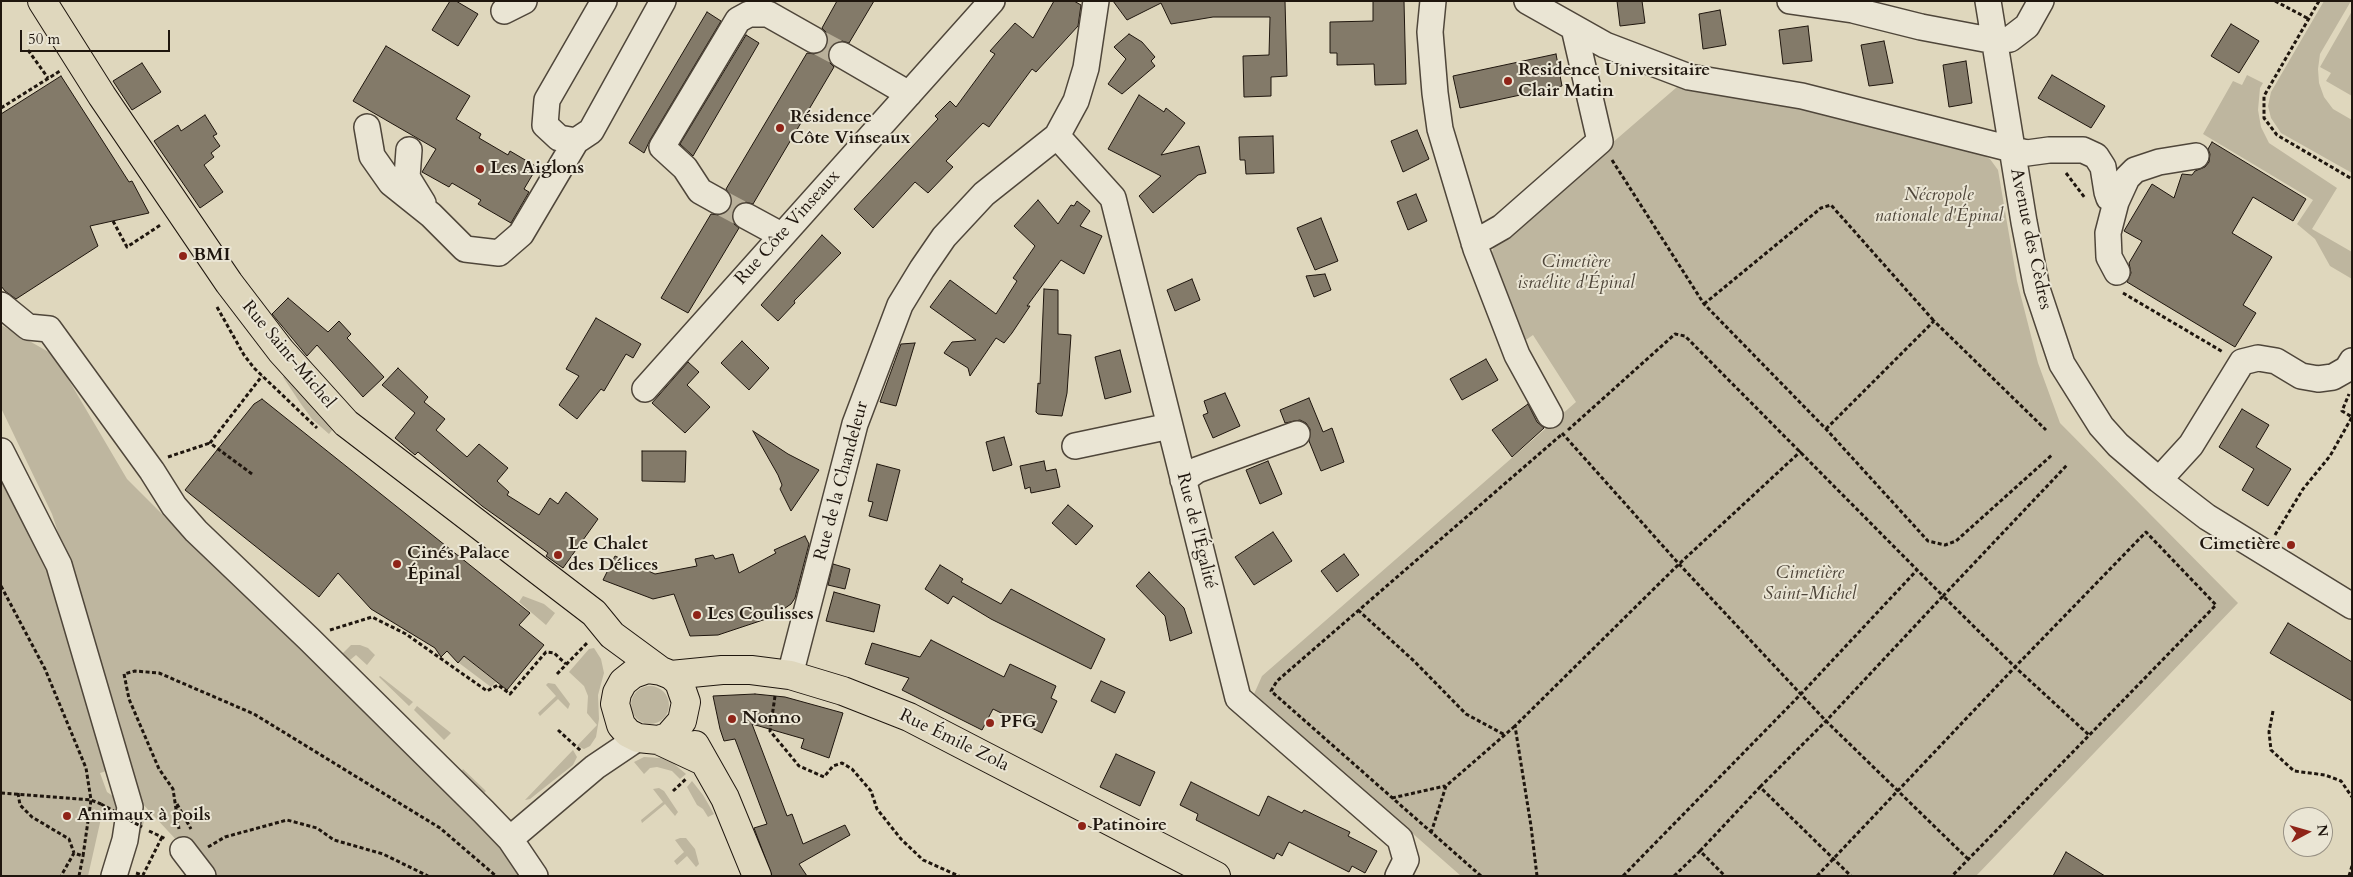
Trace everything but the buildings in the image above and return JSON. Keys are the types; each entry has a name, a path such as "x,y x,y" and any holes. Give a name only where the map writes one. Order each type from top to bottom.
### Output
{"main road":[{"name":"Rue Saint-Michel","path":"42,1 102,96 229,283 282,352 346,423 594,613 623,682"},
{"name":"Rue Saint-Michel","path":"603,638 666,673"},
{"path":"697,768 679,682 666,673 647,669 633,674 623,682 617,693 615,704 638,733 697,768 725,798 756,876"},
{"name":"Rue Émile Zola","path":"666,673 751,670 783,686 843,691 909,717 1216,876"},
{"path":"638,733 668,737 713,672"}],"street":[{"path":"576,142 559,138 545,125 547,100 604,1"},
{"path":"367,127 372,156 391,183 428,212 465,249 499,253 521,234 576,142 591,131 663,1"},
{"name":"Rue Côte Vinseaux","path":"645,389 992,1"},
{"name":"Rue de la Chandeleur","path":"783,686 855,424 900,305 944,238 984,194 1057,136 1079,93 1086,68 1096,1"},
{"path":"1433,1 1430,32 1440,129 1474,243 1517,355 1557,424"},
{"path":"1527,1 1605,45 1689,77 1802,96 2027,153 2049,150 2083,150 2096,156 2103,166 2106,192 2116,202"},
{"path":"1790,1 1841,4 1995,41 2010,39 2027,26 2041,1"},
{"name":"Avenue des Cèdres","path":"1988,1 2036,289 2062,364 2101,426 2118,445 2159,480 2207,517 2352,606"},
{"path":"718,201 700,192 685,168 662,147 738,20 749,14 768,14 814,40"},
{"path":"1474,243 1502,227 1600,141 1574,28"},
{"path":"842,55 909,94"},
{"name":"Rue de l'Égalité","path":"1057,136 1113,198 1238,698 1400,839 1406,860 1402,874"},
{"path":"409,150 407,177 428,212"},
{"path":"2117,272 2109,257 2108,233 2116,202 2127,178 2135,170 2159,162 2196,156"},
{"path":"746,216 781,235"},
{"path":"1,305 28,327 50,330 150,458 174,506 196,531 309,639 483,811 510,839 535,876"},
{"path":"2159,480 2191,445 2242,362 2258,358 2276,361 2301,376 2318,379 2333,377 2347,369 2352,361"},
{"path":"1076,446 1170,426"},
{"path":"1183,480 1198,470 1297,434"},
{"path":"1,451 59,565 138,832 114,876"},
{"path":"510,839 590,761 638,733"},
{"path":"185,841 203,876"}],"path":[{"path":"2275,1 2309,19"},
{"path":"2319,1 2264,96 2264,118 2277,135 2352,179"},
{"path":"28,50 48,78"},
{"path":"1,108 58,71"},
{"path":"1600,141 1704,304 1826,429 1928,541 1945,545 1956,541 2053,454"},
{"path":"1704,304 1821,208 1831,204 1934,321 2046,430"},
{"path":"114,221 127,246 165,222"},
{"path":"1826,429 1934,321"},
{"path":"1481,876 1271,691 1277,681 1358,610 1557,424 1675,334 1684,336 1801,451 1943,596 2088,735"},
{"path":"150,458 210,442 262,376"},
{"path":"2261,551 2274,537 2304,489 2330,456 2352,416 2342,411 2352,386"},
{"path":"1557,424 1679,564 1826,721 1968,859"},
{"path":"210,442 252,474"},
{"path":"1392,798 1446,786 1515,726 1679,564 1801,451"},
{"path":"1674,876 1826,721 2066,465"},
{"path":"1817,876 2146,532 2216,605 1952,876"},
{"path":"1623,876 1801,694 1917,570"},
{"path":"1,586 45,669 86,768 91,800 79,876"},
{"path":"1358,610 1414,661 1466,714 1504,735"},
{"path":"325,631 372,616 406,634 487,691 498,685 510,694 546,652 554,653 566,664"},
{"path":"558,674 585,643 603,638"},
{"path":"185,841 173,789 159,769 129,699 124,674 135,671 159,673 254,714 440,828 496,876"},
{"path":"783,686 770,732 790,753 799,766 824,777 833,766 842,763 852,769 871,791 878,809 900,839 923,860 959,876"},
{"path":"2273,711 2269,732 2271,750 2294,771 2325,775 2341,781 2352,797"},
{"path":"1515,726 1537,876"},
{"path":"558,730 590,761"},
{"path":"673,791 697,768"},
{"path":"1431,833 1446,786"},
{"path":"1760,787 1851,876"},
{"path":"1,792 91,800 101,804 138,832 185,841 206,848 225,837 287,820 317,828 334,840 383,854 428,876"},
{"path":"18,793 20,805 32,817 69,839 74,853 61,876"},
{"path":"175,800 185,841"},
{"path":"1700,851 1725,876"},
{"path":"74,853 83,856"},
{"path":"2349,876 2352,866"}],"green space":[{"path":"2324,1 2351,1 2320,54 2318,69 2319,83 2324,97 2333,109 2352,120 2352,173 2281,133 2271,118 2268,106 2271,92"},
{"path":"2352,11 2352,96 2326,81 2331,73 2320,67"},
{"path":"2247,75 2263,83 2260,88 2258,110 2261,127 2269,143 2337,188 2312,229 2352,252 2352,279 2330,266 2315,239 2297,224 2313,200 2203,134 2233,81 2242,85"},
{"name":"Cimetière Saint-Michel","path":"1677,87 1782,104 1966,146 1990,159 1998,170 2017,281 2038,363 2060,423 2238,603 1976,876 1461,876 1254,694 1262,676 1576,402 1533,335 1520,344 1488,263 1495,244"},
{"path":"1,325 54,355 127,479 198,550 495,836 524,876 210,876 139,800 119,719 52,514 1,408"},
{"path":"288,374 336,425 329,434 312,419 301,404 283,377"},
{"path":"1,476 51,563 110,770 100,773 107,792 145,818 140,835 102,814 88,876 1,876"},
{"path":"523,596 544,604 555,613 546,625 519,602"},
{"path":"351,645 360,645 368,648 375,655 367,665 356,655 344,665 342,654"},
{"path":"594,648 601,659 604,673 598,695 599,719 596,737 590,746 584,749 577,746 597,725 587,713 588,696 584,686 569,672 589,649"},
{"path":"464,656 496,682 491,687 459,663"},
{"path":"380,676 413,702 409,706"},
{"path":"548,683 555,684 570,704 568,709 558,699 540,716 538,713 556,696 546,685"},
{"path":"650,686 657,687 663,692 668,698 668,712 663,718 657,723 650,724 643,723 637,718 632,712 631,705 632,698 637,692 643,687"},
{"path":"417,706 451,733 444,740 414,710"},
{"path":"573,750 577,757 573,765 530,799 525,800"},
{"path":"644,757 661,758 673,763 686,774 680,779 672,771 657,767 650,768 644,774 634,762"},
{"path":"463,769 486,791 484,793 481,794 460,774"},
{"path":"692,781 714,814 708,817 703,809 697,805 687,787"},
{"path":"659,788 664,791 678,812 675,816 665,804 642,823 641,820 663,802 653,789"},
{"path":"686,838 695,849 699,864 696,867 687,856 677,865 674,861 684,852 675,840"}],"tunnel":[{"path":"814,40 842,55"},
{"path":"718,201 746,216"}],"place":[{"name":"Residence Universitaire Clair Matin","path":"1508,81"},
{"name":"Résidence Côte Vinseaux","path":"780,128"},
{"name":"Les Aiglons","path":"480,169"},
{"name":"BMI","path":"183,256"},
{"name":"Cimetière","path":"2291,545"},
{"name":"Le Chalet des Délices","path":"558,555"},
{"name":"Cinés Palace Épinal","path":"397,564"},
{"name":"Les Coulisses","path":"697,615"},
{"name":"Nonno","path":"732,719"},
{"name":"PFG","path":"990,723"},
{"name":"Animaux à poils","path":"67,816"},
{"name":"Patinoire","path":"1082,826"}],"park label":[{"name":"Nécropole nationale d'Épinal","path":"1939,206"},
{"name":"Cimetière israélite d'Épinal","path":"1576,273"}]}
